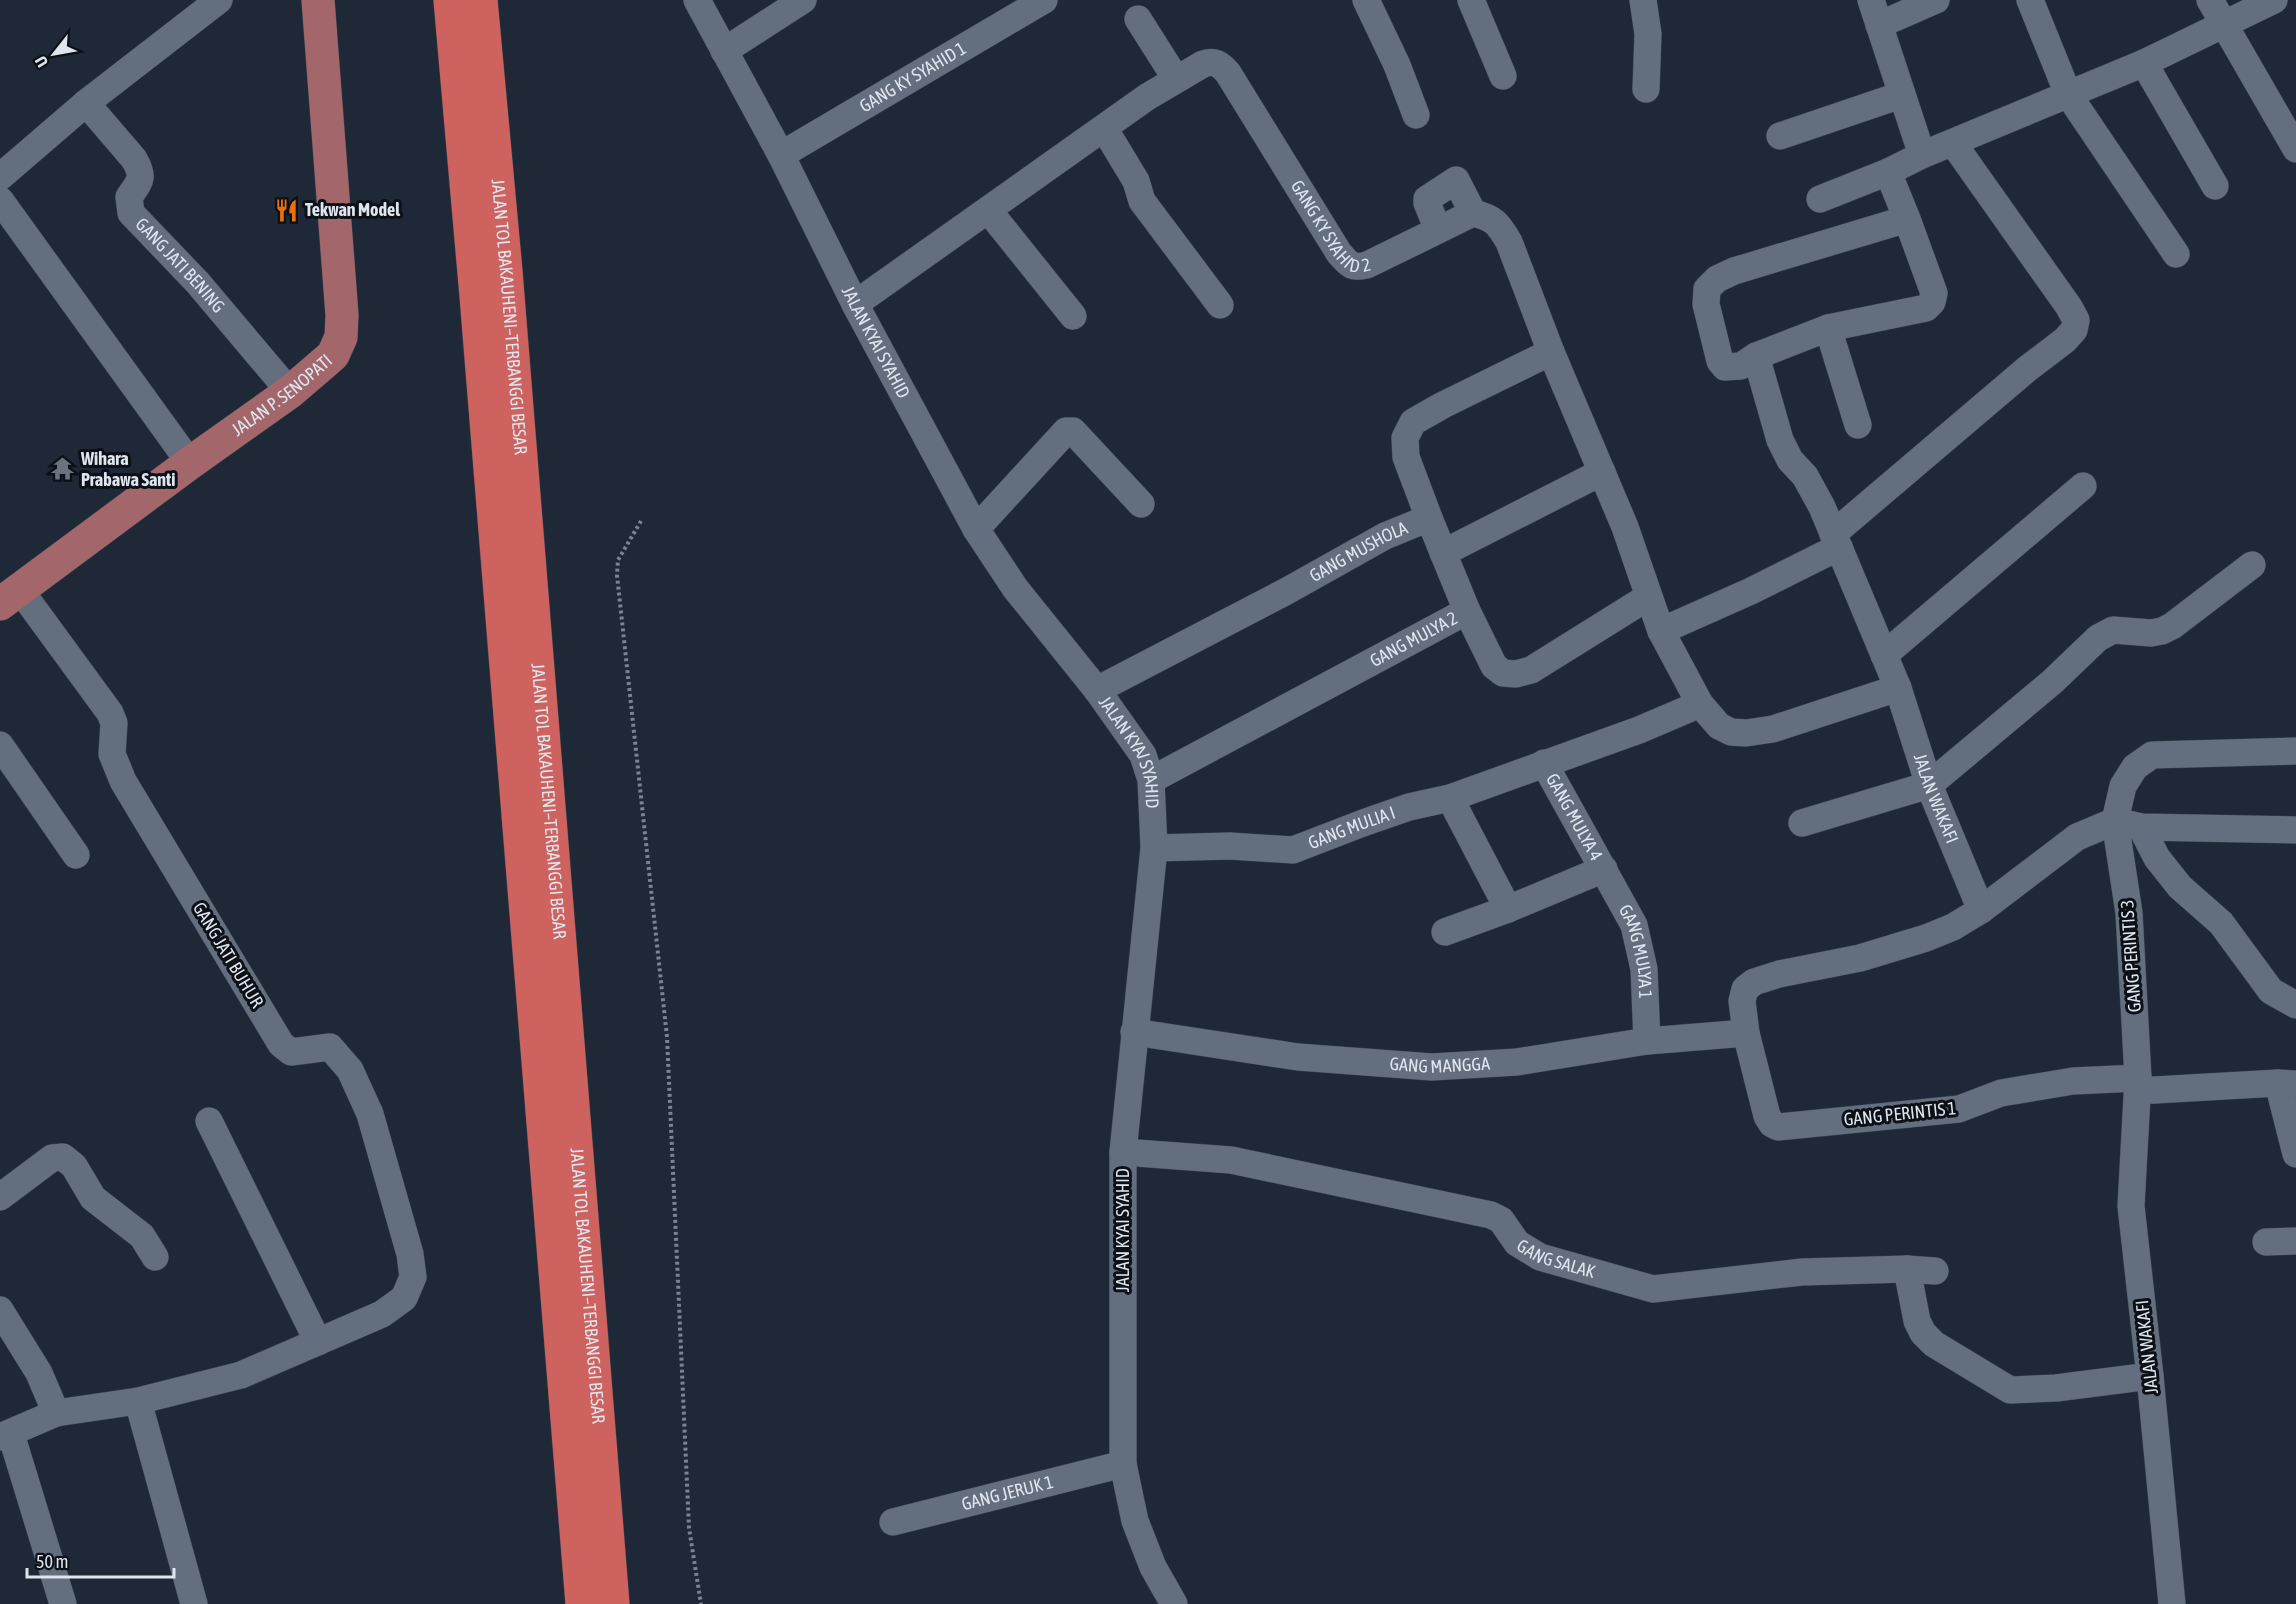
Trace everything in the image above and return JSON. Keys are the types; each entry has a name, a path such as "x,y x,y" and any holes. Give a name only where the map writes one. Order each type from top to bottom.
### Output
{"highway":[{"name":"JALAN TOL BAKAUHENI–TERBANGGI BESAR","path":"450,0 582,1604"},
{"name":"JALAN TOL BAKAUHENI–TERBANGGI BESAR","path":"481,0 507,282 613,1604"}],"main road":[{"name":"JALAN P. SENOPATI","path":"10,597 290,392 333,355 341,337 341,304 318,0"}],"street":[{"path":"0,177 86,103 188,9 219,0"},
{"name":"JALAN KYAI SYAHID","path":"697,0 781,155 855,304 976,529 1015,588 1097,690 1143,755 1150,780 1154,848 1123,1152 1123,1464 1136,1521 1153,1566 1174,1604"},
{"path":"724,51 802,0"},
{"name":"GANG KY SYAHID 1","path":"781,155 1044,0"},
{"path":"1366,0 1397,65 1416,115"},
{"path":"1471,0 1503,76"},
{"path":"1643,0 1648,34 1646,89"},
{"path":"1871,0 1922,155"},
{"path":"1879,26 1936,0"},
{"path":"2030,0 2068,94 2176,254"},
{"path":"2210,0 2296,149"},
{"path":"1820,199 2144,63 2274,0"},
{"path":"1138,19 1176,79"},
{"name":"GANG KY SYAHID 2","path":"855,304 1104,128 1176,79 1203,63 1212,61 1228,73 1339,253 1350,265 1358,267 1367,265 1473,213"},
{"path":"2144,63 2215,186"},
{"path":"1780,136 1901,95"},
{"name":"GANG JATI BENING","path":"86,103 140,169 139,182 129,197 131,213 198,283 290,392"},
{"path":"1104,128 1136,181 1142,201 1220,304"},
{"path":"1661,631 1751,591 1836,540 2027,369 2065,340 2074,330 2076,320 2069,307 1953,143"},
{"path":"1888,172 1907,219 1934,293 1932,302 1926,308 1828,328 1756,356 1741,366 1725,367 1720,361 1706,304 1707,289 1717,279 1734,271 1907,219"},
{"path":"1438,230 1427,199 1456,180 1473,213 1491,217 1509,242 1551,352 1625,527 1661,631 1700,704 1719,726 1731,732 1746,733 1773,729 1898,688"},
{"path":"0,200 190,463"},
{"path":"988,210 1073,316"},
{"path":"1828,328 1858,425"},
{"path":"1429,518 1406,457 1405,438 1413,422 1551,352"},
{"name":"JALAN WAKAFI","path":"1756,356 1780,440 1790,460 1815,493 1836,540 1898,688 1929,785 1981,910"},
{"path":"976,529 1066,431 1073,431 1141,504"},
{"path":"1443,553 1602,472"},
{"path":"1884,655 2083,486"},
{"name":"GANG MUSHOLA","path":"1097,690 1285,592 1385,536 1429,518 1467,611"},
{"path":"1802,824 1929,785 2052,682 2098,638 2114,630 2151,633 2162,631 2172,626 2252,565"},
{"name":"GANG JATI BUHUR","path":"10,597 110,713 114,723 112,754 123,781 281,1044 291,1052 330,1047 350,1070 370,1114 410,1254 413,1277 404,1298 382,1314 318,1342"},
{"name":"GANG MULYA 2","path":"1150,780 1467,611 1494,666 1503,673 1516,674 1531,670 1648,597"},
{"name":"GANG MULIA I","path":"1154,848 1230,846 1293,850 1409,807 1450,798 1639,730 1700,704"},
{"path":"0,745 76,855"},
{"path":"2296,751 2152,755 2135,767 2123,786 2128,824 2180,887 2222,923 2271,991 2296,1005"},
{"name":"GANG MULYA 4","path":"1544,763 1604,869"},
{"path":"1450,798 1508,909"},
{"path":"1746,1033 1742,1001 1745,989 1754,982 1779,974 1860,958 1926,938 1953,927 1981,910 2077,837 2128,824 2296,830"},
{"name":"GANG PERINTIS 3","path":"2128,824 2129,913 2138,1084"},
{"path":"1445,932 1508,909 1604,869"},
{"name":"GANG MULYA 1","path":"1604,869 1634,925 1644,969 1647,1041"},
{"name":"GANG MANGGA","path":"1134,1032 1298,1057 1432,1067 1517,1062 1647,1041 1746,1033"},
{"name":"GANG PERINTIS 1","path":"1746,1033 1767,1116 1772,1124 1778,1126 1959,1109 2001,1093 2073,1081 2138,1084 2287,1084"},
{"name":"JALAN WAKAFI","path":"2138,1084 2131,1206 2172,1604"},
{"path":"2287,1084 2296,1154"},
{"path":"63,1604 6,1435 56,1413 138,1401 240,1375 318,1342 209,1121"},
{"name":"GANG SALAK","path":"1123,1152 1232,1160 1491,1215 1501,1220 1517,1243 1540,1257 1653,1289 1802,1272 1907,1269 1935,1271"},
{"path":"0,1197 51,1158 63,1157 74,1166 93,1198 142,1236 155,1257"},
{"path":"2266,1242 2296,1241"},
{"path":"1907,1269 1917,1321 1923,1333 1934,1344 2010,1390 2056,1389 2150,1376"},
{"path":"0,1310 39,1373 56,1413"},
{"path":"138,1401 194,1604"},
{"name":"GANG JERUK 1","path":"893,1522 1123,1464"}],"path":[{"path":"640,522 618,560 617,575 667,1037 689,1528 701,1604"}],"place":[{"name":"Tekwan Model","path":"287,210"},
{"name":"Wihara Prabawa Santi","path":"63,469"}]}
